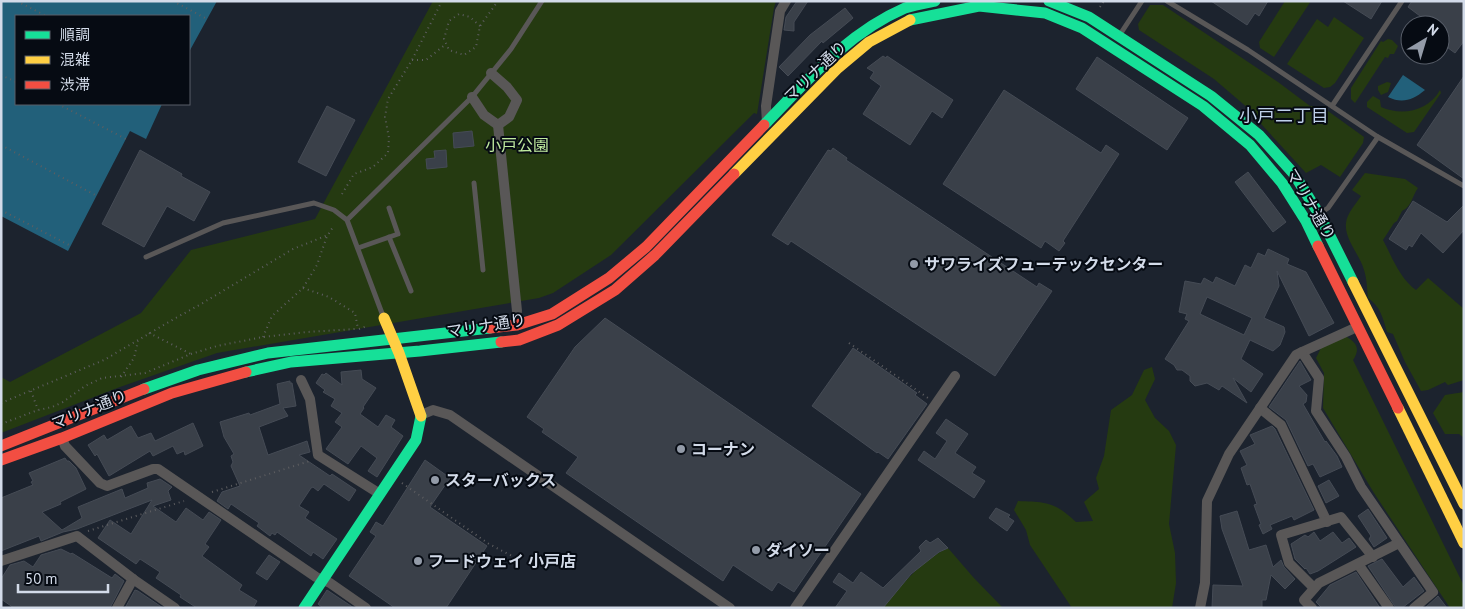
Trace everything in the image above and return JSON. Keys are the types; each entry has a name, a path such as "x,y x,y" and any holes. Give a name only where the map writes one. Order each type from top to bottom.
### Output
{"street":[{"path":"767,122 766,106 780,11 786,1"},
{"name":"マリナ通り","path":"1,446 114,400 214,366 268,353 517,325 552,314 609,278 646,246 830,57 862,32 906,8 935,1"},
{"name":"マリナ通り","path":"1049,1 1088,17 1212,96 1259,135 1294,174 1318,214 1463,500"},
{"name":"マリナ通り","path":"1,460 62,438 172,393 256,369 292,362 519,340 558,325 615,290 655,255 838,68 869,42 911,20 979,6 1045,14 1082,28 1203,106 1250,145 1282,183 1306,222 1464,542"},
{"path":"491,73 507,87 517,100 509,117 498,125"},
{"path":"472,97 484,115 498,125 517,311"},
{"path":"304,608 416,440 421,415 399,352 384,318"},
{"path":"1200,608 1206,583 1207,501 1229,454 1296,355 1357,326"},
{"path":"1302,352 1319,378 1316,411 1346,457 1361,487 1433,592 1414,608"},
{"path":"795,608 955,376"},
{"path":"301,380 310,399 318,455 380,494"},
{"path":"1260,408 1281,425 1327,522"},
{"path":"421,415 433,410 450,414 730,608"},
{"path":"62,438 65,446 100,483 107,486 153,469 158,469 316,577 330,583 366,608"},
{"path":"1446,507 1463,500"},
{"path":"1314,588 1289,563 1281,535 1342,517 1373,557"},
{"path":"1,561 77,536 173,607"},
{"path":"1312,608 1304,600 1319,583 1399,543"},
{"path":"1358,564 1389,608"},
{"path":"117,608 133,579"}],"lane":[{"path":"347,220 472,97 510,49 542,1"},
{"path":"1119,36 1142,1"},
{"path":"1166,1 1248,50 1378,137 1464,186"},
{"path":"1332,106 1402,1"},
{"path":"1318,214 1328,208 1378,137"},
{"path":"474,184 483,270"},
{"path":"146,257 223,224 314,203 334,210 347,220 384,318"},
{"path":"358,248 398,234 389,208"},
{"path":"389,237 411,291"}],"path":[{"path":"17,1 44,15"},
{"path":"173,1 207,19"},
{"path":"342,194 354,174 373,167 388,154 389,138 385,117 388,99 412,60 442,1"},
{"path":"480,26 470,17 459,14 449,21 444,39 449,50 464,55 476,47 480,26 498,1"},
{"path":"1099,9 1104,1"},
{"path":"412,60 426,60 446,44"},
{"path":"1,75 15,82"},
{"path":"60,105 126,139"},
{"path":"1,145 97,196"},
{"path":"1,210 71,246"},
{"path":"262,337 272,316 303,288 316,265 328,235 334,227"},
{"path":"1,403 104,360 293,249 328,235"},
{"path":"303,288 329,297 355,313 358,329 367,326"},
{"path":"149,333 191,354"},
{"path":"121,377 134,358 138,340"},
{"path":"849,343 936,403"},
{"path":"31,391 38,410"},
{"path":"399,481 489,544 512,556"}],"green space":[{"name":"小戸公園","path":"433,1 776,1 757,114 754,113 611,255 553,293 539,298 217,353 120,387 1,433 1,377 10,382 141,313 191,250 315,219"},
{"path":"1285,1 1311,1 1274,57 1260,48 1259,42"},
{"path":"1150,5 1163,5 1278,82 1310,106 1321,106 1364,137 1363,143 1340,177 1321,165 1306,173 1249,109 1214,79 1139,30 1138,24"},
{"path":"1334,17 1364,38 1335,83 1330,87 1324,88 1287,64 1317,19 1328,27"},
{"path":"1388,39 1398,46 1394,54 1390,54 1388,58 1385,57 1355,103 1351,99 1351,88 1381,41 1383,42"},
{"path":"1387,82 1391,83 1388,92 1381,95 1378,86"},
{"path":"1440,90 1441,93 1414,132 1407,133 1367,107 1367,102 1373,96 1380,100 1381,107 1389,110 1414,110 1429,103"},
{"path":"1365,173 1405,179 1418,188 1410,204 1402,211 1383,240 1397,267 1410,285 1416,290 1428,278 1464,309 1464,380 1448,385 1445,382 1428,390 1421,391 1405,362 1393,334 1387,332 1378,309 1368,298 1364,270 1346,229 1348,216 1361,196 1352,190"},
{"path":"1345,336 1356,346 1357,352 1353,360 1464,586 1464,608 1450,608 1374,493 1323,408 1324,373 1316,358 1321,348"},
{"path":"1152,367 1155,379 1145,400 1155,418 1169,431 1176,445 1169,524 1175,553 1176,583 1172,608 1072,608 1030,545 1026,530 1014,510 1018,501 1036,502 1050,504 1062,510 1076,522 1093,521 1084,502 1099,489 1096,478 1104,456 1111,410 1132,395 1144,370"},
{"path":"1464,392 1464,438 1459,434 1445,434 1433,413 1445,395"},
{"path":"948,548 1003,608 883,608 920,567"}],"water":[{"path":"1,1 217,1 190,50 190,15 15,15 15,105 162,105 146,139 130,131 68,251 1,216"},
{"path":"1403,75 1425,90 1407,100 1388,97"}],"building":[{"path":"797,1 808,1 794,22 794,31 784,30 786,17"},
{"path":"1211,1 1268,1 1259,16 1255,13 1247,25"},
{"path":"1343,1 1382,1 1371,19"},
{"path":"1412,1 1464,1 1464,41 1455,53 1450,49 1450,15 1419,15 1408,7"},
{"path":"845,8 853,18 823,43 822,41 788,76 779,67 810,35"},
{"path":"883,56 886,58 887,56 953,100 942,118 932,111 910,145 863,114 881,86 870,78 874,72 867,68"},
{"path":"1097,57 1188,118 1167,150 1076,89"},
{"path":"1464,76 1464,179 1417,145"},
{"path":"1004,90 1101,153 1106,145 1119,154 1063,241 1065,243 1059,251 1045,241 1041,248 943,184"},
{"path":"327,106 355,120 326,176 298,162"},
{"path":"472,131 474,146 454,148 453,133"},
{"name":"サワライズフューテックセンター","path":"833,148 847,158 846,160 1037,287 1039,283 1052,291 995,376 791,241 788,245 772,235 828,150 831,151"},
{"path":"140,150 210,192 194,221 167,206 144,247 102,224"},
{"path":"446,150 447,167 427,169 426,159 435,158 434,151"},
{"path":"1248,172 1286,222 1273,232 1235,182"},
{"path":"1413,201 1447,222 1464,205 1464,230 1443,253 1421,233 1412,247 1409,245 1406,250 1389,239"},
{"path":"1268,249 1289,259 1287,264 1306,272 1334,323 1309,336 1277,271 1279,286 1264,318 1284,327 1285,332 1280,345 1273,351 1250,340 1241,359 1263,374 1251,392 1233,378 1247,403 1222,386 1219,390 1207,383 1195,386 1190,381 1190,376 1182,370 1177,370 1174,365 1165,359 1189,321 1185,319 1187,314 1179,312 1185,281 1201,284 1204,278 1213,283 1216,277 1235,286 1245,265 1251,268 1258,253 1265,256","holes":["1207,297 1252,318 1244,335 1200,314"]},
{"name":"コーナン","path":"605,318 861,494 794,592 778,582 772,591 733,565 723,581 566,473 578,457 542,432 544,429 527,417 575,347"},
{"path":"853,348 917,393 915,395 927,404 888,459 812,406"},
{"path":"1300,361 1311,380 1299,386 1307,395 1306,402 1303,404 1325,442 1337,456 1342,467 1320,477 1313,464 1308,466 1286,420 1269,407"},
{"path":"361,370 362,379 376,388 360,414 378,427 386,415 395,420 391,427 403,436 377,477 368,471 377,458 361,446 348,464 326,449 342,427 335,422 342,413 331,406 335,399 323,392 325,390 316,383 322,374 326,373 342,385 341,372"},
{"path":"290,381 296,406 283,408 288,416 259,427 268,455 307,441 310,452 299,455 330,476 332,474 356,490 349,501 324,484 318,491 313,487 299,506 309,512 305,518 337,539 323,559 313,552 311,556 277,532 275,535 272,533 270,536 257,526 259,523 231,504 228,509 217,501 222,492 240,486 231,466 233,462 231,456 234,454 224,437 220,422 249,413 250,415 280,404 277,384"},
{"path":"946,419 968,434 955,453 976,467 972,473 985,481 974,498 918,460 924,451 935,459 947,441 936,433"},
{"path":"193,423 203,446 185,455 184,451 177,454 173,446 153,456 150,451 109,476 97,454 95,456 88,445 104,435 107,440 131,426 138,438 151,433 155,441"},
{"path":"1272,426 1314,510 1294,520 1292,516 1270,525 1272,529 1263,534 1254,505 1257,504 1250,484 1247,485 1241,468 1247,465 1240,451 1255,444 1250,435"},
{"path":"65,458 76,468 86,489 60,502 61,504 42,512 62,530 82,518 78,507 122,489 125,498 148,488 147,483 160,479 172,487 168,491 171,500 153,506 176,522 186,508 203,520 209,512 221,520 205,544 209,547 202,556 242,585 239,590 257,601 253,608 197,608 156,578 160,572 140,559 136,564 98,538 110,520 131,534 152,500 77,529 63,532 41,541 39,536 1,551 1,498 33,485 29,473"},
{"name":"フードウェイ 小戸店","path":"425,460 450,478 430,507 487,546 446,608 395,608 349,576 376,536 370,532 376,522 383,526"},
{"path":"1329,480 1339,496 1326,503 1318,486"},
{"path":"996,508 1010,515 1008,517 1014,521 1007,531 989,518"},
{"path":"1368,509 1387,538 1374,547 1369,539 1371,536 1358,516"},
{"path":"1237,511 1249,550 1266,545 1273,567 1281,560 1284,567 1295,579 1285,589 1271,575 1266,600 1262,600 1262,608 1212,608 1213,585 1243,586 1222,529 1220,516"},
{"path":"1314,532 1320,541 1333,532 1342,543 1349,538 1356,547 1310,574 1295,559 1291,544 1305,535 1308,537"},
{"path":"938,538 948,548 939,552 911,574 883,608 835,608 847,591 833,582 839,573 853,583 861,572 883,588 921,551 919,547 926,540 930,543"},
{"path":"61,549 72,553 112,578 115,574 124,581 110,608 14,608 1,599 1,579 10,565 24,561 33,567 41,555"},
{"path":"269,555 280,562 267,580 256,573"},
{"path":"1382,559 1403,587 1414,577 1424,591 1402,608 1396,608 1368,566"},
{"path":"1356,572 1380,608 1322,608 1316,602 1330,585"},
{"path":"135,590 138,591 163,608 125,608"},
{"path":"327,590 354,608 323,608 318,604"},
{"path":"1437,597 1447,608 1425,608"}],"traffic: fast":[{"path":"764,125 812,75 846,44 884,18 905,8 935,1"},
{"path":"1049,1 1089,17 1211,96 1259,135 1294,174 1319,214 1353,282"},
{"path":"910,20 979,6 1045,13 1082,28 1203,106 1250,145 1282,183 1306,221 1318,246"},
{"path":"144,389 198,370 268,353 490,328"},
{"path":"246,372 291,362 501,342"},
{"path":"304,608 416,440 421,416"}],"traffic: slow":[{"path":"734,174 838,68 869,42 910,20"},
{"path":"1353,282 1464,504"},
{"path":"384,318 399,353 421,416"},
{"path":"1398,408 1464,543"}],"traffic: jam":[{"path":"490,328 517,325 552,314 609,278 646,247 764,125"},
{"path":"501,342 519,340 558,325 615,290 655,255 734,174"},
{"path":"1318,246 1398,408"},
{"path":"1,460 62,438 172,393 246,372"},
{"path":"1,446 144,389"}],"place":[{"name":"サワライズフューテックセンター","path":"914,264"},
{"name":"コーナン","path":"681,449"},
{"name":"スターバックス","path":"435,480"},
{"name":"ダイソー","path":"756,550"},
{"name":"フードウェイ 小戸店","path":"418,561"}],"district":[{"name":"小戸二丁目","path":"1284,115"}]}
